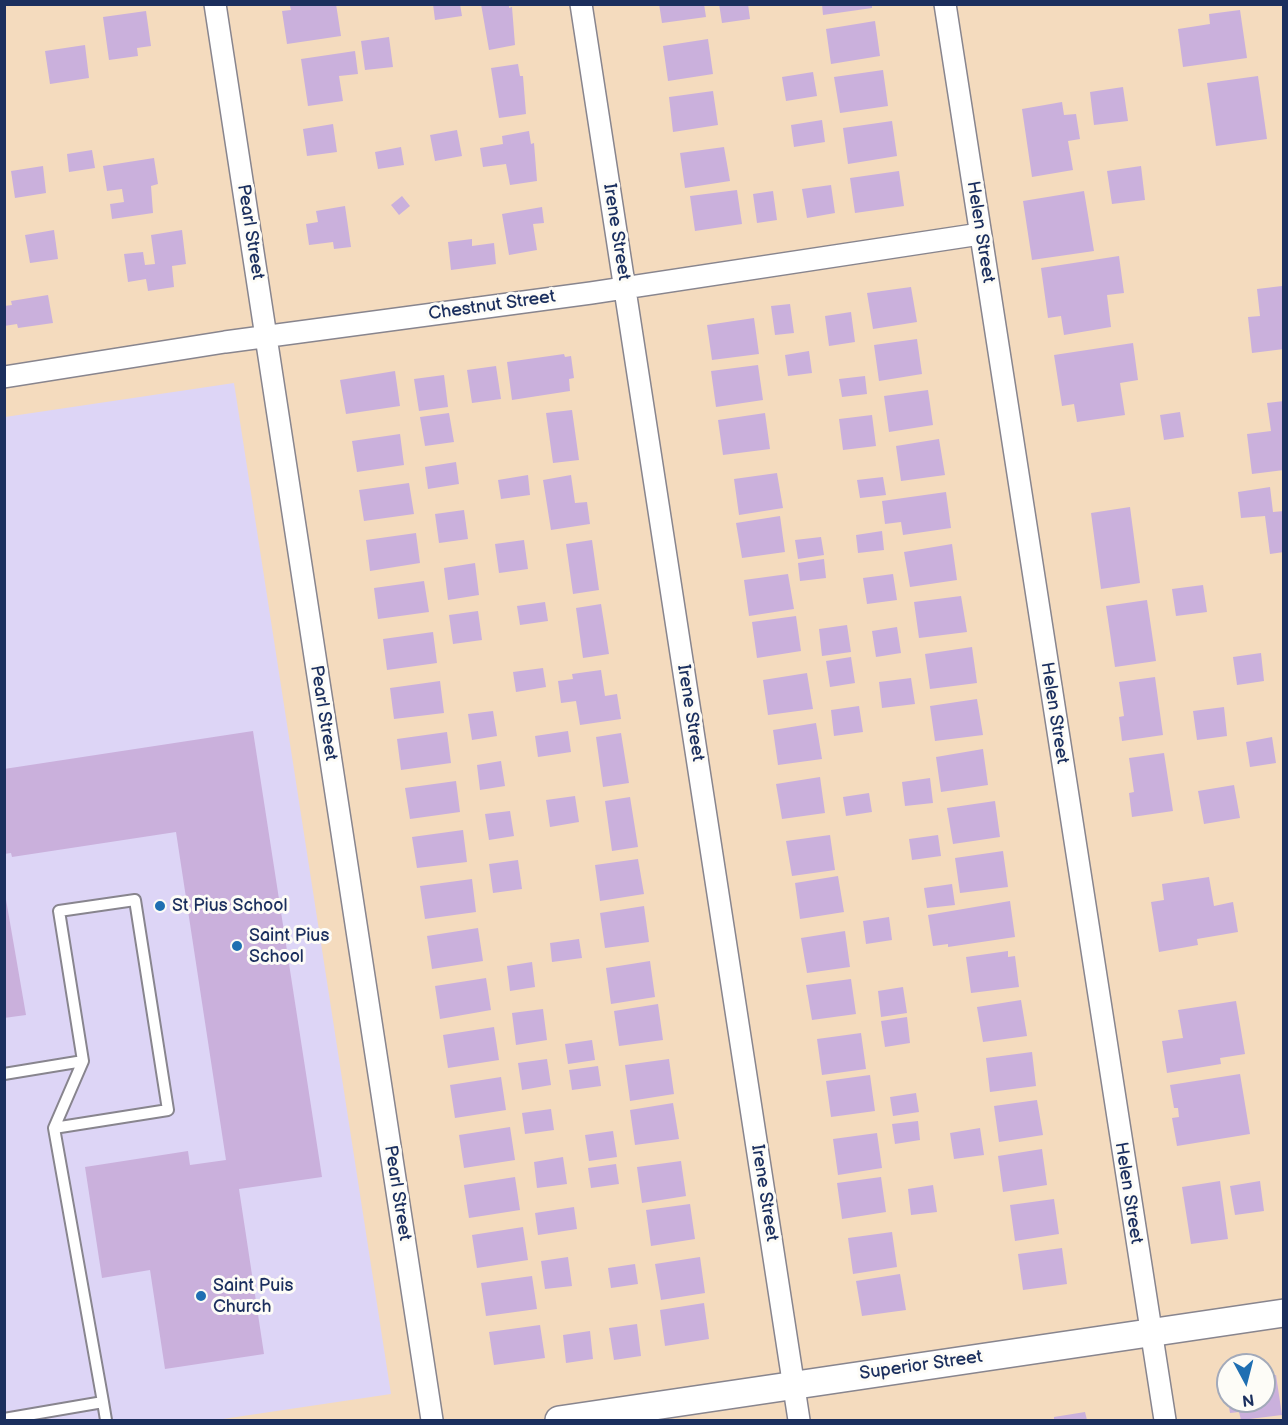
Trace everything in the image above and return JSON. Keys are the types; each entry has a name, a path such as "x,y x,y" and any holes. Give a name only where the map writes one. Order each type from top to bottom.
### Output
{"street":[{"name":"Pearl Street","path":"215,4 432,1420"},
{"name":"Irene Street","path":"581,4 799,1420"},
{"name":"Helen Street","path":"945,4 1140,1272 1165,1420"},
{"name":"Chestnut Street","path":"4,377 980,234"},
{"name":"Superior Street","path":"559,1420 1284,1313"}],"lane":[{"path":"54,1128 168,1110 135,900 59,911 83,1061 54,1128 106,1420"},
{"path":"4,1074 83,1061"},
{"path":"4,1419 103,1402"}],"shaded area":[{"name":"St Pius School","path":"234,383 391,1394 216,1420 5,1420 5,417"}],"building":[{"path":"336,4 341,36 287,44 282,11 291,10 290,6"},
{"path":"433,4 460,4 462,16 435,20"},
{"path":"481,4 509,4 509,8 512,7 515,45 489,50"},
{"path":"659,4 704,4 706,17 662,23"},
{"path":"719,4 748,4 750,19 722,23"},
{"path":"822,4 872,4 872,8 823,15"},
{"path":"1240,10 1247,58 1183,67 1178,29 1210,24 1209,14"},
{"path":"146,11 151,46 137,48 138,56 109,60 103,17"},
{"path":"875,21 880,56 831,64 826,29"},
{"path":"389,37 393,67 365,70 361,41"},
{"path":"708,39 713,74 668,81 663,46"},
{"path":"85,45 89,78 50,84 45,51"},
{"path":"355,51 358,74 339,76 343,101 308,106 301,59"},
{"path":"518,64 520,76 523,76 526,114 499,118 491,68"},
{"path":"883,70 888,106 840,113 834,77"},
{"path":"813,72 817,96 786,101 782,77"},
{"path":"1258,76 1267,139 1216,146 1207,83"},
{"path":"1123,87 1128,121 1094,125 1090,92"},
{"path":"713,91 718,125 673,132 669,97"},
{"path":"1062,102 1064,115 1076,114 1080,139 1068,141 1073,170 1032,177 1022,109"},
{"path":"822,120 825,142 794,147 791,125"},
{"path":"892,121 897,156 848,164 843,128"},
{"path":"333,124 337,152 307,156 303,129"},
{"path":"457,130 462,156 435,161 430,135"},
{"path":"529,131 531,144 534,143 537,181 510,185 506,164 483,167 480,148 503,144 502,136"},
{"path":"401,147 404,165 378,169 375,152"},
{"path":"724,147 730,181 685,188 680,153"},
{"path":"92,150 95,168 69,172 67,154"},
{"path":"154,158 158,184 151,186 153,213 112,219 110,204 124,202 122,189 107,191 103,166"},
{"path":"43,166 46,193 15,198 11,171"},
{"path":"1141,166 1145,200 1112,204 1107,171"},
{"path":"899,171 904,206 855,213 850,178"},
{"path":"831,185 835,213 807,218 802,189"},
{"path":"737,190 742,224 695,231 690,196"},
{"path":"773,191 777,220 757,223 753,194"},
{"path":"1084,191 1094,251 1032,260 1023,201"},
{"path":"402,196 410,206 399,215 391,205"},
{"path":"345,206 351,247 334,249 333,242 309,245 306,224 318,222 316,211"},
{"path":"542,207 544,223 533,224 537,250 509,255 502,214"},
{"path":"54,230 58,259 30,263 25,235"},
{"path":"182,230 186,264 172,266 174,287 148,291 146,279 128,282 124,254 143,252 145,265 155,264 151,235"},
{"path":"472,239 472,246 494,243 496,264 451,270 448,242"},
{"path":"1119,256 1124,293 1107,295 1111,327 1064,335 1061,316 1048,318 1041,268"},
{"path":"1282,286 1284,349 1252,353 1248,317 1260,316 1257,289"},
{"path":"911,287 917,322 873,329 867,293"},
{"path":"48,295 53,323 18,328 17,324 4,326 4,306 12,305 11,301"},
{"path":"790,304 794,333 775,335 771,306"},
{"path":"851,312 855,342 829,346 825,316"},
{"path":"754,318 759,354 712,360 707,325"},
{"path":"917,339 922,374 879,381 874,345"},
{"path":"1133,343 1138,380 1120,383 1125,415 1077,422 1074,404 1062,406 1054,355"},
{"path":"809,351 812,373 788,376 785,355"},
{"path":"564,354 565,357 571,356 574,378 569,379 570,391 512,400 507,362"},
{"path":"758,365 763,400 716,407 711,371"},
{"path":"496,366 501,399 472,403 467,370"},
{"path":"395,371 400,406 346,414 340,380"},
{"path":"444,375 448,407 419,411 414,379"},
{"path":"865,376 867,394 842,397 839,379"},
{"path":"928,390 933,425 889,432 884,396"},
{"path":"1284,401 1284,470 1252,474 1247,434 1271,431 1267,403"},
{"path":"572,410 579,460 553,463 546,413"},
{"path":"1180,412 1184,437 1164,440 1160,415"},
{"path":"449,413 454,442 425,446 420,417"},
{"path":"765,413 770,449 723,455 718,420"},
{"path":"872,415 876,446 843,450 839,419"},
{"path":"400,434 404,465 357,472 352,441"},
{"path":"939,439 945,475 901,481 896,446"},
{"path":"456,462 459,484 428,489 425,467"},
{"path":"777,473 783,508 739,515 734,479"},
{"path":"528,475 530,495 501,499 498,480"},
{"path":"571,475 575,503 587,502 590,524 551,530 543,480"},
{"path":"883,477 886,495 860,498 857,480"},
{"path":"409,483 414,514 364,521 359,490"},
{"path":"1270,487 1273,512 1284,511 1284,552 1270,554 1265,516 1241,518 1238,492"},
{"path":"946,492 951,528 903,535 901,522 885,524 882,501"},
{"path":"1130,507 1140,583 1101,589 1091,513"},
{"path":"464,510 468,539 439,543 435,514"},
{"path":"780,516 785,552 742,558 736,523"},
{"path":"882,531 884,550 858,553 856,535"},
{"path":"416,533 420,563 370,571 366,540"},
{"path":"821,537 824,555 798,559 795,540"},
{"path":"524,540 528,569 499,573 495,544"},
{"path":"592,540 599,590 573,594 566,544"},
{"path":"952,544 957,580 910,587 904,552"},
{"path":"824,559 826,578 800,581 798,563"},
{"path":"475,563 479,595 448,600 444,568"},
{"path":"788,574 794,609 749,616 744,580"},
{"path":"893,574 897,600 867,604 863,578"},
{"path":"424,581 429,612 378,619 374,588"},
{"path":"1203,585 1207,612 1176,616 1172,589"},
{"path":"961,596 967,632 919,638 914,602"},
{"path":"1147,600 1156,661 1115,667 1106,606"},
{"path":"545,602 548,621 520,625 517,606"},
{"path":"601,604 609,654 583,658 576,608"},
{"path":"478,611 482,640 453,644 449,615"},
{"path":"796,616 801,651 757,658 752,622"},
{"path":"847,625 851,652 822,656 819,629"},
{"path":"897,627 901,653 876,657 872,631"},
{"path":"433,632 437,663 387,670 383,639"},
{"path":"972,647 977,683 930,689 925,654"},
{"path":"1261,653 1264,681 1237,685 1233,657"},
{"path":"851,657 855,683 830,687 826,661"},
{"path":"543,668 546,687 516,692 513,672"},
{"path":"601,670 605,696 617,694 621,719 580,725 576,701 561,703 558,681 573,679 572,674"},
{"path":"807,673 813,709 768,715 763,680"},
{"path":"1155,677 1163,735 1122,741 1119,717 1124,716 1119,682"},
{"path":"911,678 915,704 882,708 879,682"},
{"path":"440,681 444,713 394,719 390,688"},
{"path":"977,699 983,735 935,741 930,706"},
{"path":"859,706 863,732 834,736 831,710"},
{"path":"1224,707 1227,736 1197,740 1193,711"},
{"path":"493,711 497,736 472,740 468,714"},
{"path":"816,723 822,759 778,765 773,730"},
{"path":"253,731 322,1177 239,1189 264,1354 165,1369 150,1270 102,1278 85,1167 188,1151 190,1165 226,1160 176,832 12,857 11,853 4,854 4,769"},
{"path":"568,731 571,752 538,757 535,736"},
{"path":"447,732 451,763 401,770 397,739"},
{"path":"621,733 629,783 603,787 596,737"},
{"path":"1272,737 1276,763 1250,767 1246,742"},
{"path":"983,749 988,785 941,792 936,757"},
{"path":"1164,753 1173,811 1132,817 1129,793 1134,792 1129,758"},
{"path":"501,761 505,786 480,790 477,765"},
{"path":"820,777 825,813 782,819 776,784"},
{"path":"930,778 933,803 905,806 902,782"},
{"path":"456,781 460,812 410,819 405,788"},
{"path":"1234,785 1240,818 1204,824 1198,791"},
{"path":"869,793 872,812 846,816 843,797"},
{"path":"575,796 579,822 550,827 546,800"},
{"path":"630,797 638,847 612,851 605,801"},
{"path":"995,801 1000,837 953,844 947,808"},
{"path":"510,811 514,836 489,840 485,814"},
{"path":"463,830 467,862 417,868 412,837"},
{"path":"830,835 835,870 792,876 786,841"},
{"path":"938,835 941,856 912,860 909,839"},
{"path":"1003,851 1008,887 960,893 955,858"},
{"path":"638,859 644,894 600,901 595,865"},
{"path":"518,860 522,889 493,893 489,864"},
{"path":"838,876 844,912 800,919 795,883"},
{"path":"1209,877 1214,906 1233,902 1238,932 1197,939 1198,945 1159,952 1151,902 1164,900 1162,884"},
{"path":"472,879 476,912 425,919 420,886"},
{"path":"952,884 955,905 927,908 924,888"},
{"path":"4,888 26,1015 4,1018"},
{"path":"1010,901 1015,937 948,947 948,944 933,946 928,915"},
{"path":"644,906 649,942 605,948 600,913"},
{"path":"889,917 892,940 866,944 863,921"},
{"path":"478,928 483,961 432,969 427,936"},
{"path":"845,931 850,967 807,973 801,938"},
{"path":"579,939 582,958 552,962 550,943"},
{"path":"1008,951 1008,957 1015,956 1019,987 971,993 966,957"},
{"path":"650,961 655,997 611,1004 606,968"},
{"path":"532,962 535,987 510,991 507,966"},
{"path":"486,978 491,1010 440,1019 435,986"},
{"path":"851,979 856,1014 812,1020 806,985"},
{"path":"903,987 907,1013 881,1017 878,991"},
{"path":"1021,1000 1027,1036 983,1042 977,1007"},
{"path":"1236,1001 1245,1054 1220,1058 1221,1064 1167,1073 1162,1041 1183,1038 1178,1010"},
{"path":"658,1004 663,1040 619,1046 614,1011"},
{"path":"543,1009 547,1040 516,1045 512,1013"},
{"path":"907,1017 910,1043 885,1047 881,1021"},
{"path":"494,1027 499,1060 448,1068 443,1035"},
{"path":"861,1033 866,1069 822,1075 817,1039"},
{"path":"592,1040 595,1060 568,1064 565,1044"},
{"path":"1032,1052 1036,1086 990,1092 986,1058"},
{"path":"547,1059 551,1085 522,1090 518,1063"},
{"path":"669,1059 674,1094 630,1101 625,1065"},
{"path":"598,1066 601,1086 572,1090 569,1070"},
{"path":"1240,1074 1250,1134 1177,1146 1172,1118 1179,1117 1178,1108 1174,1108 1170,1085"},
{"path":"870,1075 875,1111 831,1117 826,1081"},
{"path":"501,1077 506,1110 455,1118 450,1085"},
{"path":"916,1093 919,1112 893,1116 890,1097"},
{"path":"1037,1100 1043,1135 999,1142 994,1106"},
{"path":"673,1103 679,1139 635,1145 630,1110"},
{"path":"551,1109 554,1130 525,1134 522,1113"},
{"path":"918,1121 920,1140 895,1144 892,1124"},
{"path":"510,1127 515,1160 464,1168 459,1135"},
{"path":"980,1128 984,1155 954,1159 950,1133"},
{"path":"613,1131 617,1157 589,1161 585,1135"},
{"path":"877,1133 882,1168 838,1175 833,1139"},
{"path":"1042,1149 1047,1185 1003,1192 998,1156"},
{"path":"563,1157 567,1184 537,1188 534,1162"},
{"path":"681,1161 686,1196 642,1203 637,1167"},
{"path":"616,1164 619,1184 591,1188 588,1168"},
{"path":"515,1177 520,1210 469,1218 464,1185"},
{"path":"881,1177 886,1212 842,1219 837,1183"},
{"path":"1220,1181 1228,1239 1191,1244 1182,1187"},
{"path":"1260,1181 1264,1211 1235,1215 1230,1186"},
{"path":"933,1185 937,1212 911,1215 908,1189"},
{"path":"1054,1199 1059,1234 1015,1241 1010,1205"},
{"path":"690,1204 695,1239 651,1246 646,1210"},
{"path":"574,1207 577,1229 538,1235 535,1213"},
{"path":"523,1227 528,1260 477,1268 472,1235"},
{"path":"892,1232 897,1267 853,1274 848,1238"},
{"path":"1062,1248 1067,1284 1023,1290 1018,1254"},
{"path":"568,1257 572,1286 545,1289 541,1261"},
{"path":"700,1257 705,1293 661,1300 655,1264"},
{"path":"635,1264 638,1284 611,1288 608,1268"},
{"path":"900,1274 906,1310 862,1316 856,1281"},
{"path":"532,1276 537,1309 486,1316 481,1283"},
{"path":"704,1303 709,1339 665,1346 660,1310"},
{"path":"637,1324 641,1356 614,1360 609,1328"},
{"path":"540,1325 545,1358 494,1365 489,1332"},
{"path":"590,1331 593,1359 566,1363 563,1335"},
{"path":"1276,1375 1282,1415 1241,1420 1239,1413 1276,1413"},
{"path":"1085,1412 1087,1420 1054,1420 1054,1417"}],"place":[{"name":"St Pius School","path":"160,906"},
{"name":"Saint Pius School","path":"237,946"},
{"name":"Saint Puis Church","path":"201,1296"}]}
